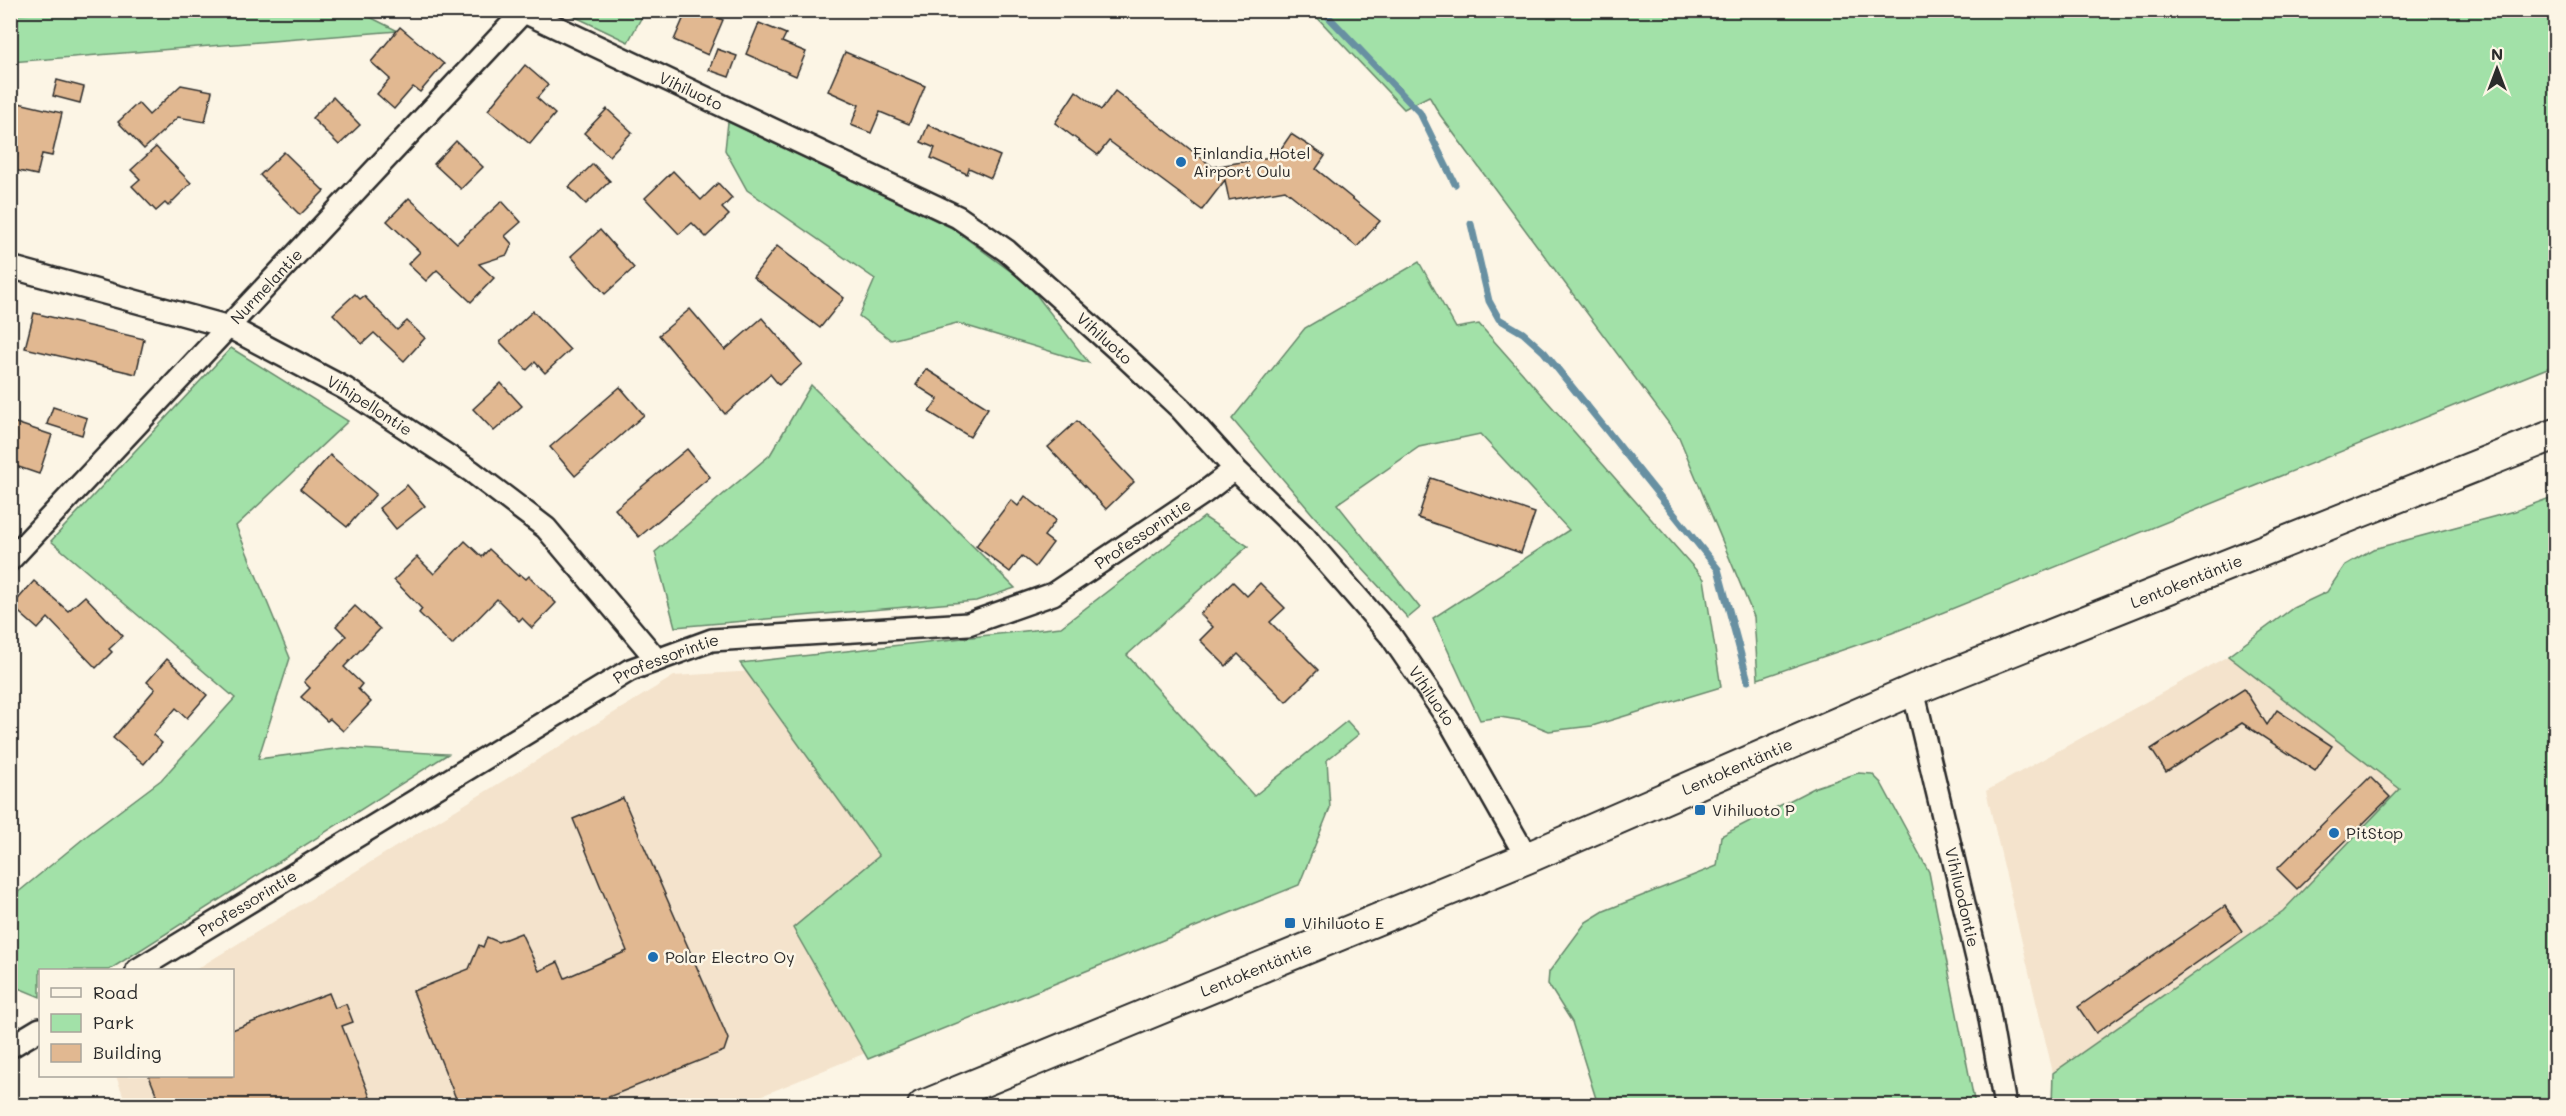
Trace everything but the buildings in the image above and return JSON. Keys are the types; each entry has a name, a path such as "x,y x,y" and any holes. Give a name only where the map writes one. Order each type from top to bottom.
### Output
{"main road":[{"name":"Lentokentäntie","path":"923,1106 1527,858 1913,690 2556,434"}],"street":[{"name":"Nurmelantie","path":"10,560 522,11"},
{"name":"Vihiluoto","path":"522,11 958,217 1008,251 1180,408 1235,469 1305,536 1391,636 1450,722 1527,858"},
{"name":"Vihipellontie","path":"10,267 229,327 346,388 471,471 546,528 657,660"},
{"name":"Professorintie","path":"139,969 630,670 712,640 968,624 1053,594 1205,492 1235,469"},
{"name":"Vihiluodontie","path":"1913,690 1986,996 2005,1106"},
{"path":"10,1047 39,1030"}],"shaded area":[{"path":"2228,656 2400,789 2283,911 2053,1073 1986,791"},
{"path":"802,668 940,816 885,1045 739,1105 127,1106 116,1077 234,1077 234,969 197,969 674,676"}],"green space":[{"path":"65,10 358,11 398,31 11,62 11,11 12,15"},
{"path":"563,11 645,11 628,42"},
{"path":"1311,11 2555,11 2555,365 1892,633 1758,679 1754,617 1679,437 1440,115 1429,96 1404,109"},
{"path":"728,122 952,228 1028,284 1089,363 957,323 891,340 859,316 875,279 747,190 725,150"},
{"path":"1419,262 1456,328 1479,324 1704,579 1721,687 1592,726 1549,731 1524,721 1500,717 1480,720 1433,618 1569,530 1480,434 1419,447 1337,504 1420,608 1408,618 1314,516 1232,419 1305,328"},
{"path":"231,348 348,421 236,526 290,658 258,759 343,748 448,754 111,969 39,969 39,997 11,985 11,898 89,834 161,780 235,698 51,541"},
{"path":"811,385 1015,588 976,601 675,627 655,552 770,455"},
{"path":"2555,496 2555,1105 2052,1105 2053,1073 2283,911 2400,789 2228,656 2293,608 2327,592 2345,565 2373,549 2515,511"},
{"path":"1204,517 1248,546 1127,655 1254,796 1347,721 1359,734 1327,760 1330,808 1299,885 868,1059 793,928 879,856 740,663 1061,627"},
{"path":"1858,773 1872,774 1881,783 1929,872 1975,1105 1598,1105 1572,1022 1548,984 1549,972 1586,922 1604,911 1717,866 1721,836 1816,787"}],"waterway":[{"path":"1322,10 1420,113 1455,184"},
{"path":"1471,224 1489,301 1499,319 1523,333 1544,352 1718,569 1748,681"}],"place":[{"name":"Finlandia Hotel Airport Oulu","path":"1181,162"},
{"name":"Vihiluoto P","path":"1700,810"},
{"name":"PitStop","path":"2334,833"},
{"name":"Vihiluoto E","path":"1290,923"},
{"name":"Polar Electro Oy","path":"653,957"}]}
